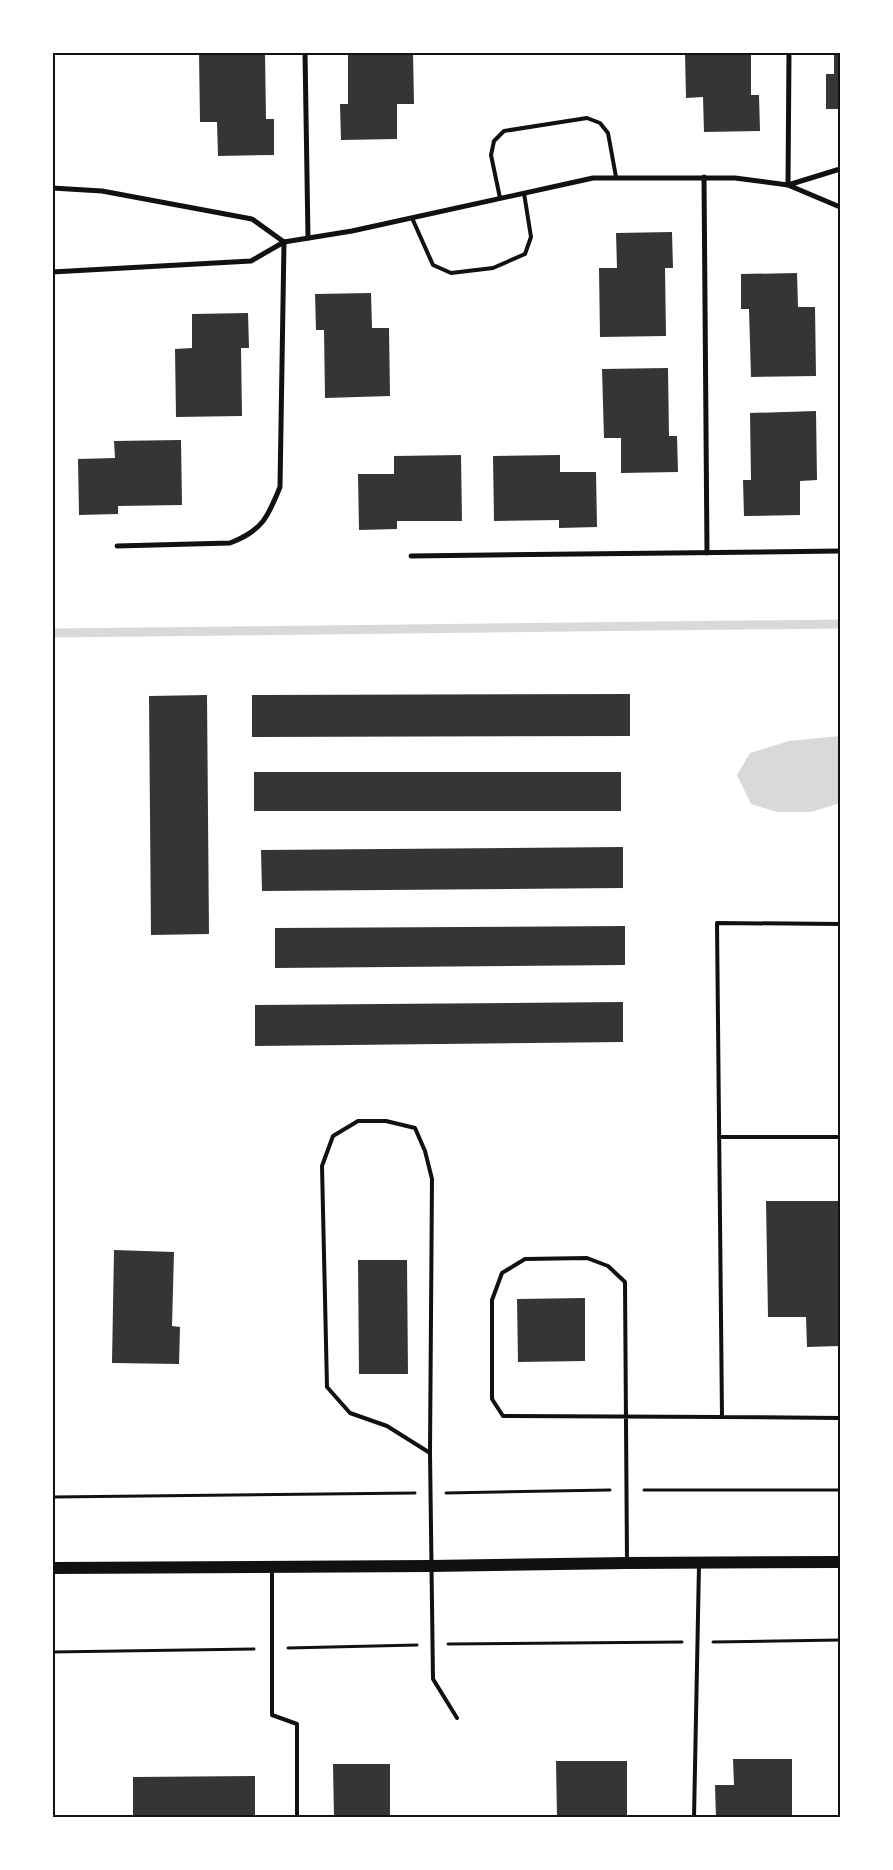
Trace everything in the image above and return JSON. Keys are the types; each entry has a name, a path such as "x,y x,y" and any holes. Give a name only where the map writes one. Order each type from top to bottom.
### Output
{"main road":[{"path":"52,1568 840,1562"}],"street":[{"path":"305,52 308,238"},
{"path":"788,185 789,52"},
{"path":"788,185 840,169"},
{"path":"704,177 707,553"},
{"path":"52,272 251,261 284,242 352,231 593,178 735,178 788,185 840,207"},
{"path":"52,188 102,191 252,219 284,242"},
{"path":"117,546 230,542 253,532 259,527 271,509 280,487 284,242"},
{"path":"412,556 840,551"}],"lane":[{"path":"500,198 491,155 494,141 504,131 587,118 600,123 608,133 616,177"},
{"path":"412,218 433,265 451,273 494,268 525,254 531,238 524,193"},
{"path":"722,1417 717,923 840,924"},
{"path":"430,1454 387,1426 350,1413 327,1387 322,1166 334,1136 358,1121 386,1121 414,1128 425,1150 432,1179 430,1454 433,1679 457,1718"},
{"path":"719,1137 840,1137"},
{"path":"627,1563 626,1416 625,1282 608,1266 587,1258 525,1259 502,1273 492,1300 492,1398 504,1416 626,1416 840,1418"},
{"path":"694,1818 699,1562"},
{"path":"272,1567 272,1715 297,1724 297,1818"}],"shaded area":[{"path":"840,736 840,803 811,812 777,812 751,804 737,775 750,753 789,741"}],"building":[{"path":"265,52 266,119 274,119 274,155 218,156 217,122 200,122 199,53"},
{"path":"348,52 413,52 414,104 397,104 397,139 341,140 340,104 348,104"},
{"path":"685,52 751,52 751,95 759,95 760,131 704,132 703,97 686,98"},
{"path":"834,52 840,52 840,109 826,109 826,74 834,74"},
{"path":"672,232 673,268 665,268 666,336 600,337 599,268 617,268 616,233"},
{"path":"797,273 798,307 815,307 816,376 751,377 749,309 741,309 741,274"},
{"path":"371,293 372,328 389,328 390,396 325,398 324,330 316,330 315,294"},
{"path":"248,313 249,348 241,348 242,416 176,417 175,349 192,348 192,314"},
{"path":"668,368 669,436 677,436 678,472 621,473 621,438 604,438 602,369"},
{"path":"816,411 817,480 800,481 800,515 744,516 743,480 751,480 750,413"},
{"path":"181,440 182,505 118,506 118,514 79,515 78,459 115,458 114,441"},
{"path":"461,455 462,521 397,521 397,529 359,530 358,474 394,474 394,456"},
{"path":"560,455 560,472 596,472 597,527 559,528 559,520 494,521 493,456"},
{"path":"630,694 630,736 252,737 252,695"},
{"path":"207,695 209,934 151,935 149,696"},
{"path":"254,772 621,772 621,811 254,811"},
{"path":"623,847 623,888 262,891 261,850"},
{"path":"625,926 625,965 275,968 275,928"},
{"path":"623,1002 623,1042 255,1046 255,1005"},
{"path":"766,1201 840,1201 840,1346 807,1347 806,1317 768,1317"},
{"path":"114,1250 174,1252 172,1326 180,1327 179,1364 112,1363"},
{"path":"358,1260 407,1260 408,1374 359,1374"},
{"path":"585,1298 585,1361 518,1362 517,1299"},
{"path":"733,1759 792,1759 792,1818 716,1818 715,1785 734,1785"},
{"path":"556,1761 627,1761 627,1818 557,1818"},
{"path":"333,1764 390,1764 390,1818 334,1818"},
{"path":"255,1776 255,1818 133,1818 133,1777"}],"waterway":[{"path":"52,633 840,624"}]}
